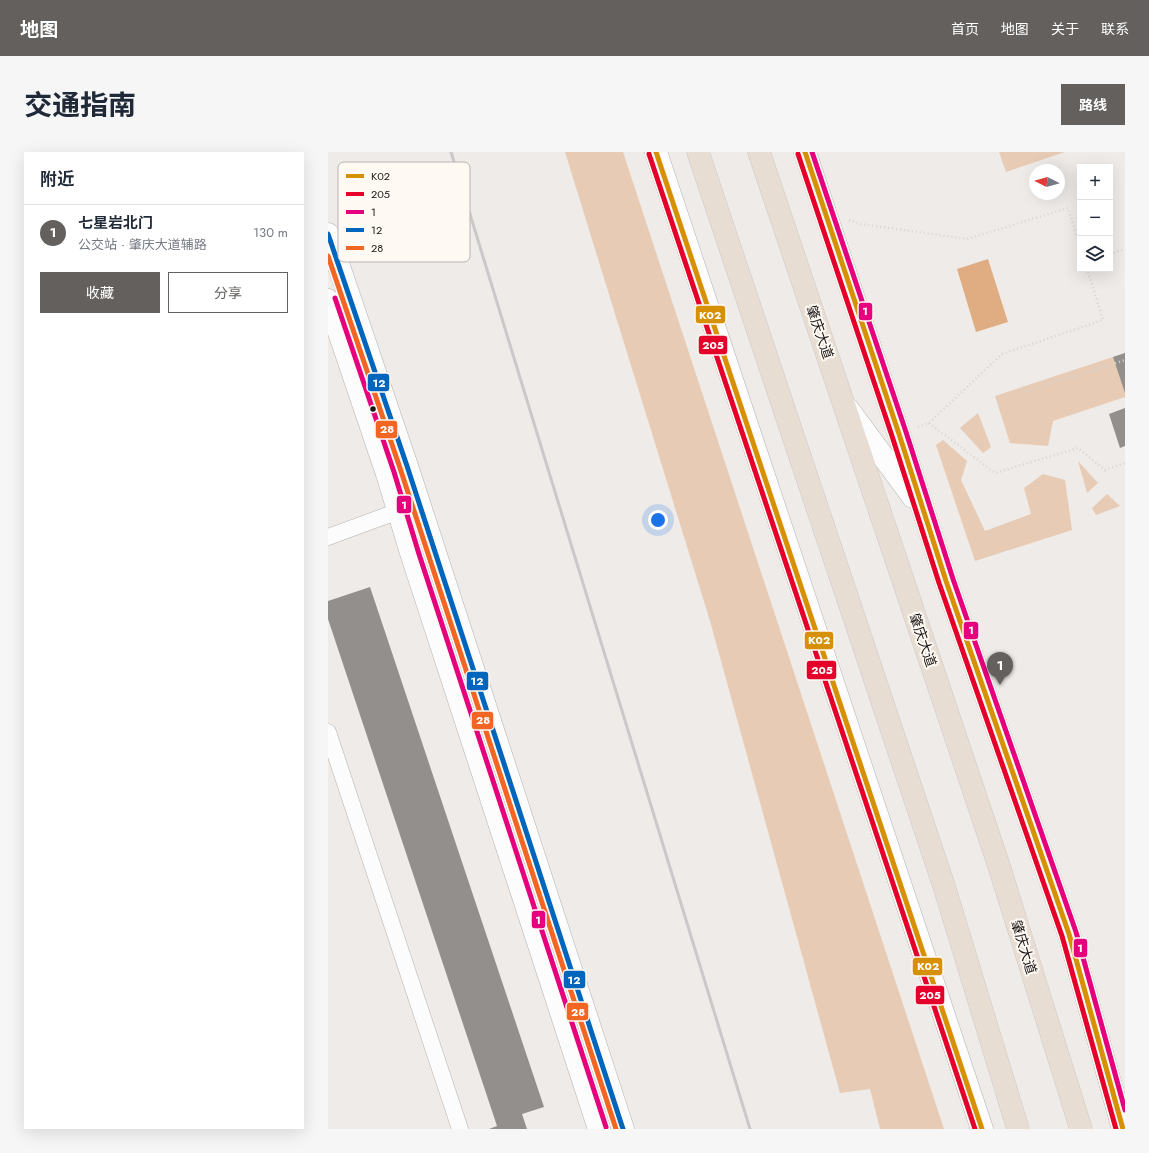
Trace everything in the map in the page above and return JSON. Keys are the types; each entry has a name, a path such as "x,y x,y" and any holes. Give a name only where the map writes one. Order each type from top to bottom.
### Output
{"highway":[{"path":"698,152 944,886 1018,1129"},
{"name":"肇庆大道","path":"759,152 999,866 1081,1129"}],"street":[{"path":"656,152 982,1129"},
{"path":"805,152 899,434 948,588 1069,934 1123,1129"},
{"path":"328,234 419,502 623,1129"},
{"path":"328,300 387,474 398,512 599,1129"},
{"path":"844,404 923,511"},
{"path":"328,537 398,512 419,502"},
{"path":"328,732 460,1129"}],"path":[{"path":"861,224 967,239 1068,208 1077,236"},
{"path":"1113,253 1125,249"},
{"path":"1088,272 1103,320 1002,354 928,423 995,473 1078,448 1105,470 1125,463"},
{"path":"1024,386 1026,392 1125,360"}],"shaded area":[{"path":"565,152 623,152 944,1129 880,1129 870,1089 840,1093 710,621"},
{"path":"999,152 1065,152 1029,164 1006,172"},
{"path":"988,259 1008,322 976,332 957,269"},
{"path":"1125,353 1125,397 1053,421 1048,446 1010,443 995,396"},
{"path":"978,413 991,447 983,453 960,428"},
{"path":"943,440 967,461 961,480 985,531 1031,514 1024,488 1043,474 1065,480 1072,530 975,561 936,445"},
{"path":"1078,461 1098,483 1087,493"},
{"path":"1107,494 1120,506 1096,515 1092,508"}],"building":[{"path":"1125,353 1125,393 1113,357"},
{"path":"1125,408 1125,446 1120,448 1109,414"},
{"path":"370,587 544,1107 522,1114 527,1129 489,1129 497,1126 328,619 328,601"}],"railway":[{"path":"451,152 454,162"},
{"path":"470,214 750,1129"}],"transit line":[{"name":"K02","path":"656,152 982,1129"},
{"name":"K02","path":"805,152 899,434 946,581 1069,934 1123,1129"},
{"name":"1","path":"812,152 906,432 953,579 1076,932 1125,1110"},
{"name":"205","path":"649,154 975,1129"},
{"name":"205","path":"798,154 892,436 939,583 1062,936 1116,1129"},
{"name":"12","path":"328,234 407,466 623,1129"},
{"name":"28","path":"328,256 400,468 616,1129"},
{"name":"1","path":"335,298 394,472 419,554 606,1127"}],"place":[{"name":"七星岩北门","path":"1000,685"}]}
